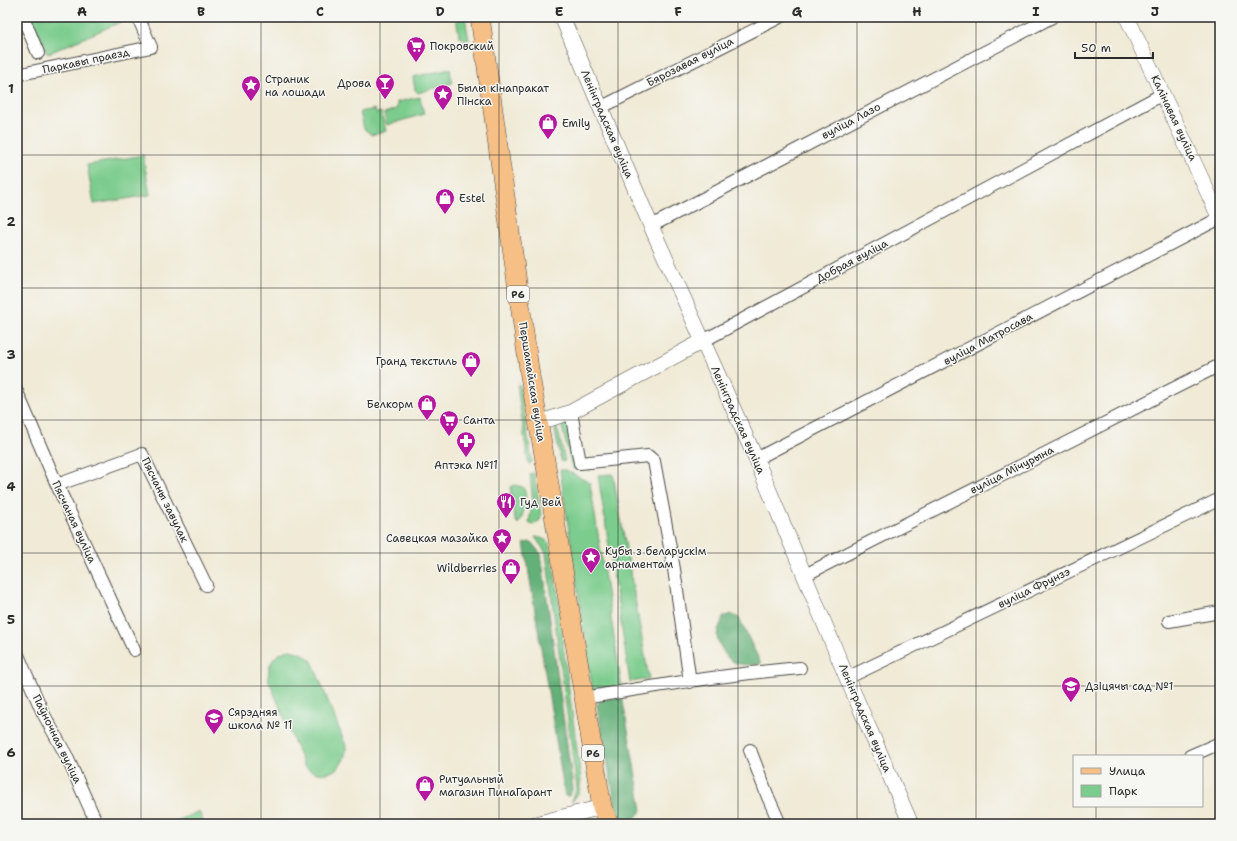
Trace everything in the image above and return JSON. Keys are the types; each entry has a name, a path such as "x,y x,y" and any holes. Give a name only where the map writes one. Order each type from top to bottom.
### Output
{"main road":[{"name":"Першамайская вуліца","path":"480,17 530,376 603,818"}],"street":[{"name":"Паркавы праезд","path":"23,17 38,53"},
{"name":"Паркавы праезд","path":"21,74 151,47 138,17"},
{"name":"Ленінградская вуліца","path":"562,17 651,226 756,459 847,678 911,824"},
{"name":"Бярозавая вуліца","path":"600,108 780,17"},
{"name":"вуліца Лазо","path":"651,226 1052,17"},
{"name":"Калінавая вуліца","path":"1127,17 1220,218"},
{"name":"Добрая вуліца","path":"538,423 571,412 1163,94"},
{"name":"вуліца Матросава","path":"756,459 1220,218"},
{"name":"вуліца Мічурына","path":"805,574 1220,366"},
{"name":"Пясчаная вуліца","path":"17,392 57,485 134,650"},
{"path":"571,412 580,462 648,456 654,461 674,569 690,682"},
{"name":"Пясчаны завулак","path":"57,485 142,454 206,585"},
{"name":"вуліца Фрунзэ","path":"847,678 1220,499"},
{"path":"1169,621 1220,612"},
{"name":"Паўночная вуліца","path":"17,653 43,713 66,756 97,824"},
{"path":"584,698 760,672 800,668"},
{"path":"1192,755 1220,743"},
{"path":"750,750 780,824"},
{"path":"535,824 603,818"}],"green space":[{"path":"32,17 124,17 125,20 47,54"},
{"path":"456,17 465,17 469,40 465,40 459,36"},
{"path":"450,69 452,83 418,93 415,90 413,77"},
{"path":"420,97 424,114 387,125 384,113 397,109 397,102"},
{"path":"375,109 376,113 381,112 386,131 372,135 364,129 360,112"},
{"path":"143,155 150,195 94,204 87,165"},
{"path":"518,384 520,385 532,462 530,464 528,463"},
{"path":"564,422 569,425 577,466 591,467 591,470 577,470 572,468 561,423"},
{"path":"556,426 565,461 562,462 555,432"},
{"path":"560,470 566,470 590,483 622,688 598,691 594,690 592,687"},
{"path":"534,473 541,515 540,520 533,525 530,524 529,521 533,502 530,474"},
{"path":"613,474 649,679 630,682 598,475"},
{"path":"514,485 523,487 526,495 524,511 518,524 515,520 510,487"},
{"path":"535,537 544,539 550,545 561,615 563,645 581,780 579,792 572,802 572,798 577,789 546,553"},
{"path":"531,542 541,554 573,788 569,796 565,796 524,543"},
{"path":"731,614 739,618 761,664 743,665 732,661 724,653 717,635 723,617"},
{"path":"290,650 302,653 312,661 346,746 345,755 342,762 338,768 332,771 318,773 311,771 304,766 269,681 268,675 272,661 280,654"},
{"path":"622,696 642,810 630,824 619,824 597,706 602,700"},
{"path":"199,811 204,824 170,824"}],"place":[{"name":"Покровский","path":"416,63"},
{"name":"Дрова","path":"385,100"},
{"name":"Страник на лошади","path":"251,102"},
{"name":"Былы кінапракат Пінска","path":"443,111"},
{"name":"Emily","path":"548,140"},
{"name":"Estel","path":"445,215"},
{"name":"Гранд текстиль","path":"471,378"},
{"name":"Белкорм","path":"427,421"},
{"name":"Санта","path":"449,437"},
{"name":"Аптэка №11","path":"466,458"},
{"name":"Гуд Вей","path":"506,519"},
{"name":"Савецкая мазайка","path":"502,555"},
{"name":"Кубы з беларускім арнаментам","path":"591,574"},
{"name":"Wildberries","path":"511,585"},
{"name":"Дзіцячы сад №1","path":"1071,703"},
{"name":"Сярэдняя школа № 11","path":"214,735"},
{"name":"Ритуальный магазин ПинаГарант","path":"425,802"}]}
